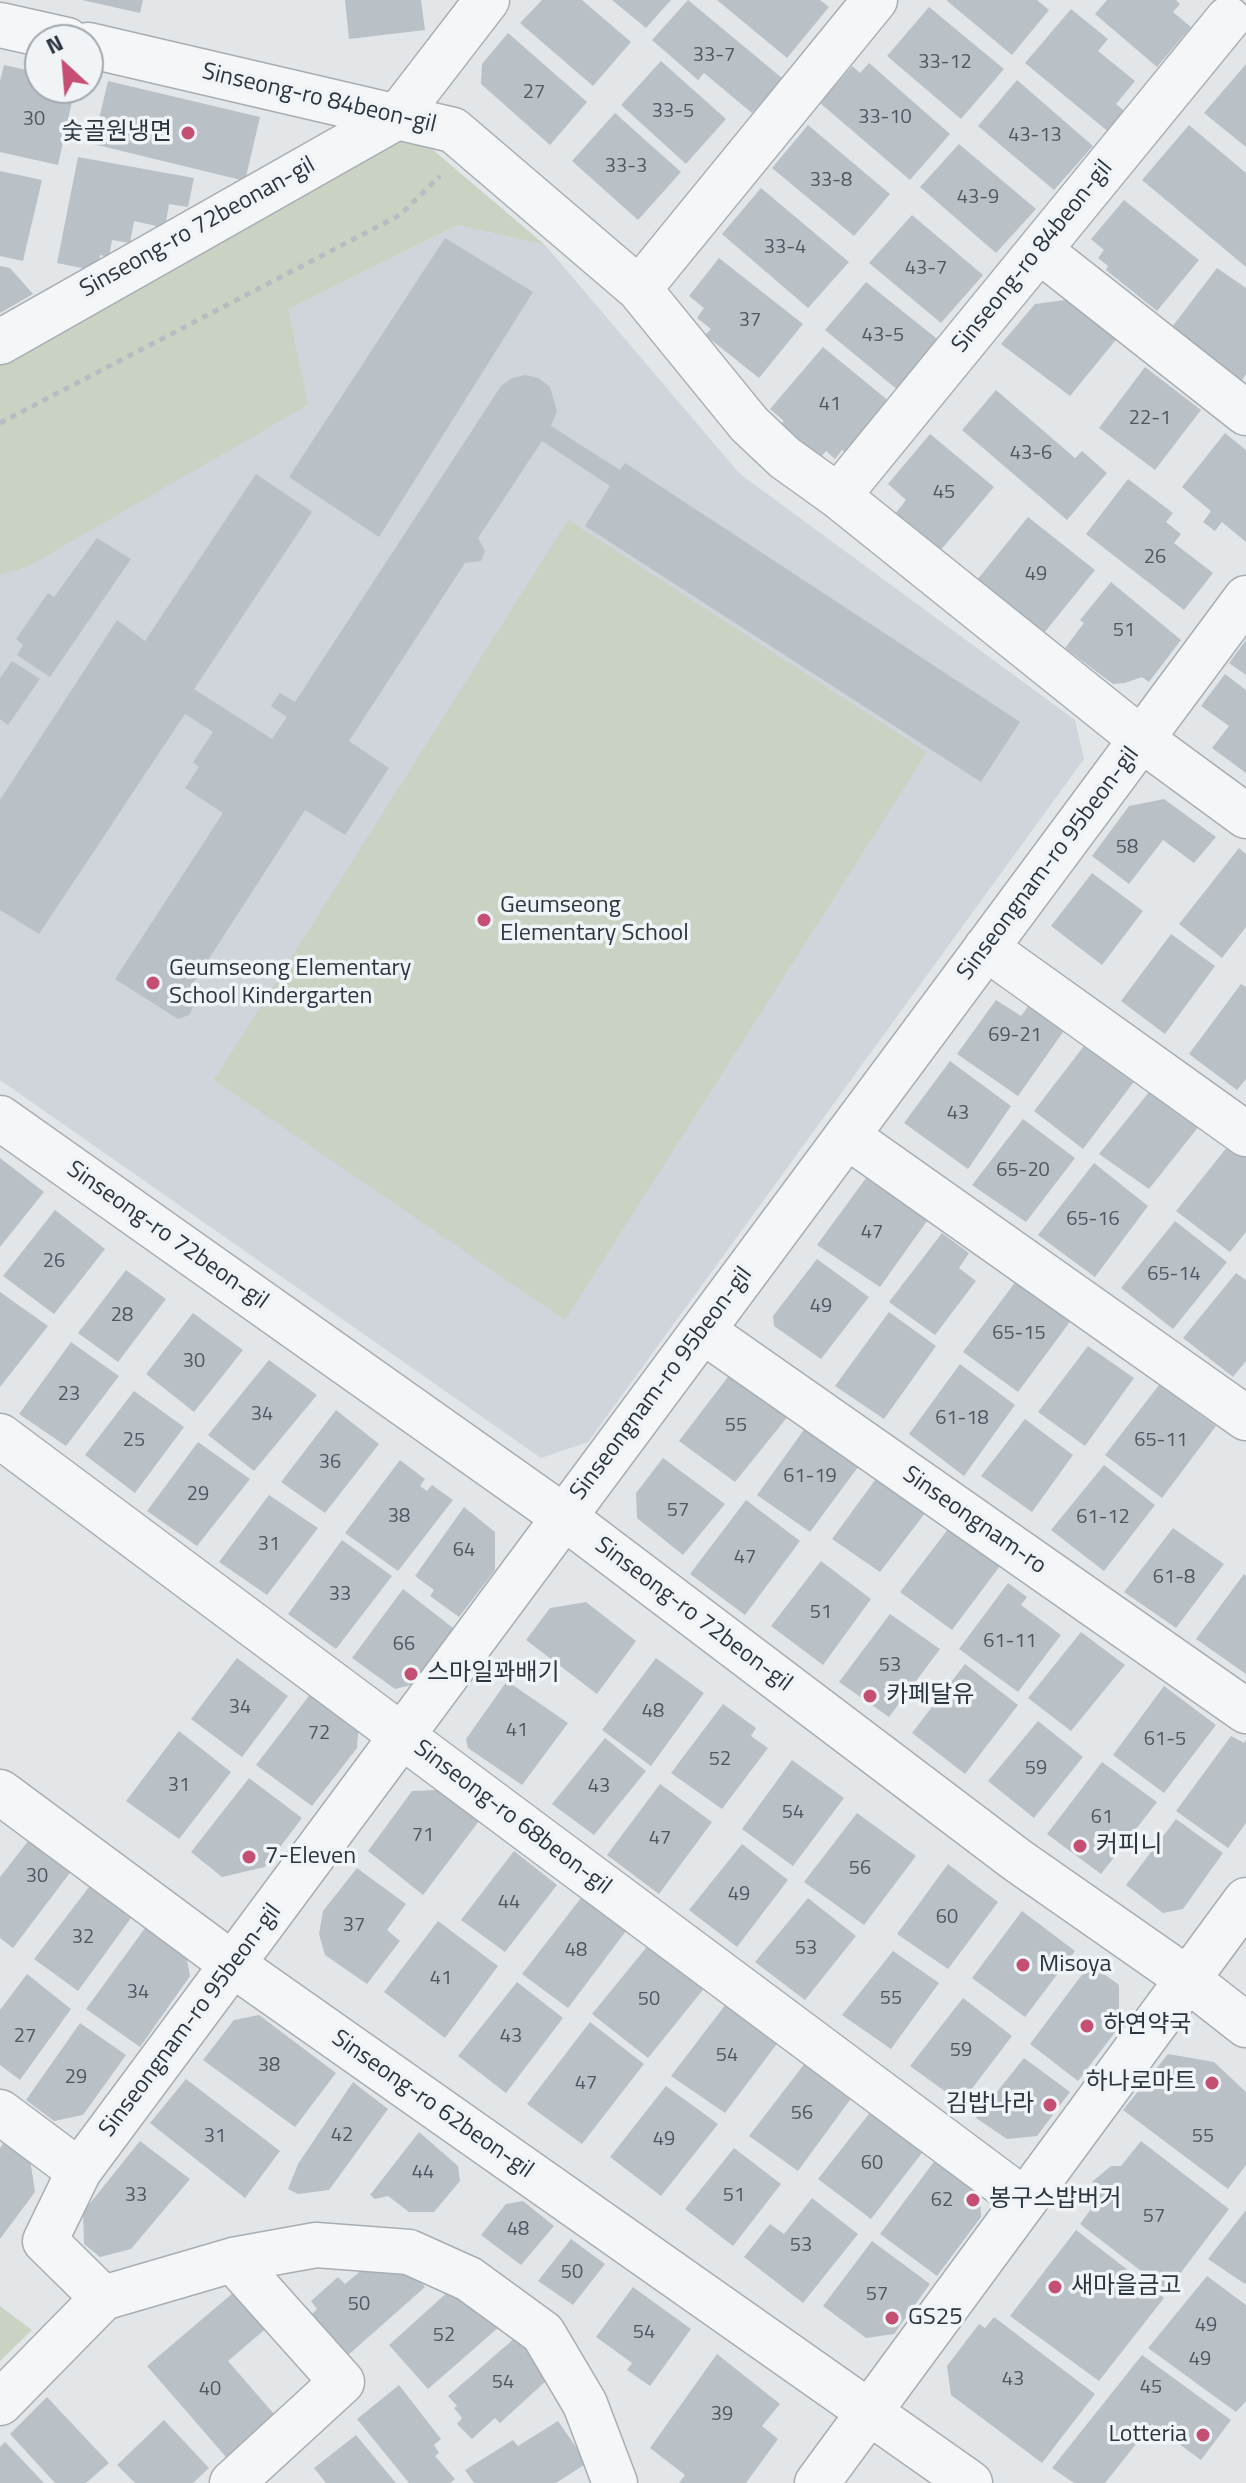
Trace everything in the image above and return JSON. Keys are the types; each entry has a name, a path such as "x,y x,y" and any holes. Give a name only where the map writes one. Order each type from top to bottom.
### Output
{"street":[{"path":"397,117 487,0"},
{"path":"639,289 875,0"},
{"name":"Sinseong-ro 84beon-gil","path":"838,496 1226,17"},
{"path":"0,25 24,30"},
{"name":"Sinseong-ro 84beon-gil","path":"104,49 453,130 639,289 749,424 785,458 838,496 1141,739 1246,816"},
{"name":"Sinseong-ro 72beonan-gil","path":"0,342 397,117"},
{"path":"1039,250 1246,413"},
{"name":"Sinseongnam-ro 95beon-gil","path":"103,2298 45,2241 79,2171 1246,598"},
{"path":"986,948 1246,1134"},
{"name":"Sinseong-ro 72beon-gil","path":"0,1118 564,1517 1017,1860 1186,1978"},
{"path":"847,1136 1246,1418"},
{"name":"Sinseongnam-ro","path":"703,1331 1246,1711"},
{"name":"Sinseong-ro 68beon-gil","path":"0,1436 1024,2200"},
{"name":"Sinseong-ro 62beon-gil","path":"0,1792 232,1964 868,2413"},
{"path":"817,2483 1246,1900"},
{"path":"1186,1978 1246,2025"},
{"path":"0,2112 79,2171"},
{"path":"0,2403 103,2298 233,2260 316,2245 409,2252 469,2279 543,2333 585,2404 615,2483"},
{"path":"232,2483 342,2382 233,2260"},
{"path":"868,2413 970,2483"}],"path":[{"path":"0,423 400,215 445,171"}],"shaded area":[{"name":"Geumseong Elementary School","path":"457,225 545,245 740,474 1075,720 1084,759 588,1442 541,1458 0,1080 0,575 27,567 287,309"}],"green space":[{"path":"399,138 426,144 545,245 457,225 288,309 308,405 27,567 0,575 0,360"},
{"path":"568,520 927,752 565,1320 214,1080"},
{"path":"0,2306 32,2330 0,2361"}],"building":[{"path":"82,0 143,0 140,13"},
{"path":"345,0 421,0 425,30 349,39"},
{"path":"542,0 582,0 631,42 593,86 520,23"},
{"path":"612,0 671,0 646,28"},
{"path":"688,0 782,78 752,113 704,73 698,80 652,40"},
{"path":"717,0 820,0 829,7 787,58"},
{"path":"946,0 1037,0 1049,10 1012,55"},
{"path":"1107,0 1176,0 1180,4 1173,12 1191,27 1157,67 1095,14"},
{"path":"929,7 1004,69 961,119 887,56"},
{"path":"1071,9 1108,39 1098,51 1135,81 1116,104 1128,114 1111,134 1025,63"},
{"path":"508,33 587,102 550,145 481,84 482,64"},
{"path":"661,61 726,119 686,164 621,105"},
{"path":"869,63 950,134 910,180 820,103 852,66 860,73"},
{"path":"1246,64 1246,147 1204,113"},
{"path":"4,65 24,69 24,104 71,104 58,165 0,152 0,81"},
{"path":"1017,80 1093,146 1054,190 978,126"},
{"path":"108,81 260,117 245,181 93,144"},
{"path":"615,113 681,172 638,220 572,161"},
{"path":"808,125 890,194 854,236 772,168"},
{"path":"1189,125 1246,173 1246,267 1142,180"},
{"path":"959,144 1036,209 996,253 920,187"},
{"path":"78,157 194,178 188,207 169,204 165,228 134,221 130,243 112,240 109,257 100,255 97,271 57,263"},
{"path":"0,171 42,180 23,261 0,256"},
{"path":"761,188 849,262 808,308 722,234"},
{"path":"1124,200 1199,260 1157,311 1106,270 1108,266 1098,258 1104,250 1091,239"},
{"path":"912,215 983,275 941,323 869,263"},
{"path":"445,238 533,292 379,537 289,477"},
{"path":"719,258 803,324 759,378 705,335 711,329 697,318 704,308 689,296"},
{"path":"0,266 10,268 33,294 0,313"},
{"path":"1217,268 1246,288 1246,374 1240,383 1169,331"},
{"path":"866,282 941,342 899,391 825,330"},
{"path":"1073,299 1119,336 1070,396 1001,344 1035,304"},
{"path":"823,347 890,402 850,456 842,450 835,459 826,451 820,458 780,425 784,421 770,409"},
{"path":"1145,367 1201,410 1155,470 1099,428"},
{"path":"525,375 538,378 550,387 557,411 551,426 620,470 625,463 1020,722 981,782 585,526 610,486 542,441 478,538 485,551 481,561 465,563 349,741 389,768 345,835 305,810 188,991 194,1005 189,1015 178,1019 115,979 223,813 185,788 199,767 193,762 213,732 185,714 39,934 0,910 0,800 117,620 145,641 256,474 312,512 194,689 272,739 287,717 271,706 280,693 295,702 501,386 512,378"},
{"path":"996,390 1075,458 1082,451 1107,473 1067,520 962,430"},
{"path":"1225,433 1246,450 1246,542 1222,522 1215,531 1203,522 1211,511 1182,487"},
{"path":"930,434 994,487 939,552 895,514 906,500 888,484"},
{"path":"1128,479 1173,513 1166,522 1181,534 1174,543 1213,573 1184,610 1086,534"},
{"path":"1028,517 1095,570 1044,633 977,580"},
{"path":"97,538 131,559 50,677 17,655 23,645 16,639 48,593 54,597"},
{"path":"1111,582 1181,640 1149,682 1142,677 1113,684 1065,648 1084,623 1080,620"},
{"path":"1246,640 1246,675 1229,663"},
{"path":"12,661 40,679 8,725 0,719 0,678"},
{"path":"1225,674 1246,690 1246,773 1212,748 1229,726 1201,706"},
{"path":"1164,799 1216,837 1194,863 1163,840 1129,884 1092,856 1129,806"},
{"path":"1239,848 1246,854 1246,927 1222,958 1179,924"},
{"path":"1092,873 1143,911 1102,965 1051,926"},
{"path":"1171,934 1215,966 1165,1034 1121,1001"},
{"path":"1241,984 1246,987 1246,1079 1237,1090 1189,1054"},
{"path":"1037,994 1073,1018 1018,1096 957,1054 996,1000 1021,1016"},
{"path":"1090,1038 1139,1075 1083,1149 1034,1111"},
{"path":"950,1061 1011,1106 968,1169 904,1123"},
{"path":"1154,1086 1203,1121 1149,1189 1099,1154"},
{"path":"1023,1119 1075,1158 1026,1222 972,1185"},
{"path":"1232,1141 1246,1151 1246,1232 1230,1252 1176,1211"},
{"path":"0,1158 44,1192 0,1247"},
{"path":"1094,1163 1148,1206 1095,1277 1038,1235"},
{"path":"866,1178 927,1221 880,1287 817,1245"},
{"path":"55,1210 105,1249 54,1314 3,1276"},
{"path":"1175,1221 1227,1262 1173,1329 1121,1288"},
{"path":"942,1233 969,1253 959,1268 976,1281 935,1335 889,1302"},
{"path":"817,1259 869,1297 821,1359 774,1326 773,1316"},
{"path":"126,1270 166,1299 118,1362 78,1333"},
{"path":"1022,1273 1075,1315 1018,1392 963,1352"},
{"path":"1236,1273 1246,1280 1246,1361 1233,1377 1183,1338"},
{"path":"0,1292 48,1326 0,1387"},
{"path":"889,1312 936,1346 884,1419 835,1386"},
{"path":"193,1313 243,1350 194,1412 146,1374"},
{"path":"71,1342 119,1376 66,1446 19,1414"},
{"path":"1088,1346 1134,1378 1085,1446 1038,1412"},
{"path":"269,1360 317,1395 254,1471 208,1435"},
{"path":"960,1364 1015,1405 964,1476 909,1434"},
{"path":"734,1369 793,1410 735,1482 679,1441"},
{"path":"1159,1385 1216,1426 1162,1498 1105,1455"},
{"path":"134,1391 184,1427 135,1493 85,1455"},
{"path":"336,1410 379,1444 325,1513 281,1482"},
{"path":"1025,1419 1073,1455 1032,1512 981,1476"},
{"path":"811,1420 864,1459 810,1532 757,1495"},
{"path":"198,1442 250,1479 197,1546 147,1511"},
{"path":"663,1458 725,1504 683,1555 637,1518 636,1493"},
{"path":"400,1460 425,1479 420,1486 427,1491 432,1485 453,1500 398,1571 345,1533"},
{"path":"1104,1465 1155,1505 1104,1571 1051,1530"},
{"path":"881,1472 929,1508 880,1572 832,1539"},
{"path":"269,1495 318,1528 267,1595 219,1562"},
{"path":"746,1500 800,1541 745,1615 690,1574"},
{"path":"464,1507 495,1532 495,1570 459,1617 430,1596 434,1590 415,1576"},
{"path":"952,1524 1003,1562 952,1630 900,1592"},
{"path":"1173,1528 1224,1564 1176,1628 1124,1592"},
{"path":"342,1540 392,1576 336,1649 288,1614"},
{"path":"821,1561 871,1599 823,1665 771,1626"},
{"path":"1244,1574 1246,1576 1246,1674 1196,1639"},
{"path":"1008,1583 1027,1597 1021,1605 1061,1635 1018,1692 959,1649"},
{"path":"403,1589 457,1631 419,1683 395,1689 352,1658"},
{"path":"586,1602 636,1641 597,1694 526,1640 550,1608"},
{"path":"890,1614 940,1649 889,1717 839,1682"},
{"path":"1081,1632 1125,1665 1071,1731 1028,1698"},
{"path":"237,1658 288,1696 242,1757 191,1719"},
{"path":"656,1658 704,1693 651,1766 602,1730"},
{"path":"965,1664 1018,1705 965,1774 912,1733"},
{"path":"507,1681 568,1723 522,1785 468,1748 466,1739"},
{"path":"1164,1686 1216,1725 1164,1793 1113,1755"},
{"path":"315,1688 359,1721 357,1748 312,1806 256,1765"},
{"path":"723,1704 756,1728 751,1736 768,1748 722,1809 671,1773"},
{"path":"1038,1721 1083,1757 1034,1818 988,1781"},
{"path":"179,1731 231,1772 179,1839 126,1801"},
{"path":"1231,1736 1244,1743 1246,1740 1246,1823 1228,1848 1176,1811"},
{"path":"605,1738 646,1771 594,1835 552,1804"},
{"path":"792,1760 844,1798 793,1866 742,1829"},
{"path":"1102,1762 1157,1802 1101,1874 1047,1834"},
{"path":"249,1778 302,1818 265,1867 222,1877 191,1852"},
{"path":"660,1784 712,1822 659,1894 607,1855"},
{"path":"438,1790 479,1821 423,1895 368,1851 412,1791"},
{"path":"857,1813 916,1856 864,1925 804,1882"},
{"path":"1176,1819 1223,1853 1183,1909 1163,1913 1126,1885"},
{"path":"29,1840 72,1870 13,1948 0,1938 0,1877"},
{"path":"742,1844 788,1880 737,1947 689,1910"},
{"path":"514,1851 557,1885 505,1952 461,1920"},
{"path":"948,1864 998,1902 948,1969 897,1934"},
{"path":"357,1868 406,1904 387,1930 400,1941 367,1984 325,1955 319,1934 323,1911"},
{"path":"89,1887 131,1918 78,1991 34,1959"},
{"path":"584,1894 629,1927 568,2008 522,1974"},
{"path":"808,1898 856,1936 805,2000 755,1962"},
{"path":"1022,1911 1075,1951 1025,2017 972,1978"},
{"path":"438,1921 498,1966 445,2038 384,1992"},
{"path":"148,1924 186,1954 190,1976 140,2047 86,2009"},
{"path":"650,1943 706,1986 648,2058 592,2014"},
{"path":"893,1951 939,1983 891,2049 842,2015"},
{"path":"1090,1964 1119,1985 1119,2027 1078,2081 1030,2044"},
{"path":"27,1974 71,2009 20,2080 0,2065 0,2010"},
{"path":"517,1982 563,2018 506,2093 458,2056"},
{"path":"963,1998 1012,2036 961,2103 910,2066"},
{"path":"729,2000 782,2037 725,2113 671,2076"},
{"path":"259,2015 336,2073 295,2127 203,2060 234,2020"},
{"path":"590,2022 644,2064 582,2144 527,2104"},
{"path":"80,2023 126,2055 83,2115 54,2121 26,2100"},
{"path":"1168,2054 1214,2062 1246,2092 1246,2165 1228,2189 1123,2110"},
{"path":"809,2058 855,2093 798,2171 749,2136"},
{"path":"1024,2058 1070,2092 1037,2136 1007,2139 976,2118"},
{"path":"186,2079 280,2151 245,2198 150,2123"},
{"path":"353,2082 388,2109 329,2190 298,2194 288,2189 298,2164"},
{"path":"666,2086 718,2124 661,2196 610,2157"},
{"path":"872,2110 925,2149 871,2219 818,2179"},
{"path":"419,2132 458,2166 460,2181 434,2212 409,2212 388,2196 375,2199 370,2195"},
{"path":"6,2140 30,2159 35,2192 0,2239 0,2148"},
{"path":"140,2141 190,2179 131,2249 100,2257 84,2244 83,2212"},
{"path":"1141,2141 1229,2209 1167,2291 1080,2224 1091,2209 1088,2199 1093,2181 1111,2166 1121,2166"},
{"path":"734,2148 781,2184 733,2246 685,2209"},
{"path":"939,2155 980,2186 981,2217 937,2276 880,2234"},
{"path":"812,2198 858,2234 803,2303 744,2257 770,2224 784,2234"},
{"path":"523,2201 554,2226 521,2265 481,2235 506,2204"},
{"path":"1246,2210 1246,2282 1245,2284 1208,2259"},
{"path":"1076,2230 1164,2298 1099,2381 1010,2316"},
{"path":"571,2239 605,2264 573,2305 538,2281"},
{"path":"872,2241 930,2284 894,2334 866,2338 823,2306"},
{"path":"394,2252 425,2287 346,2357 311,2315 317,2309 311,2301 338,2277 345,2284 369,2264"},
{"path":"1207,2276 1246,2305 1246,2401 1236,2412 1148,2348"},
{"path":"460,2281 499,2327 428,2389 389,2345"},
{"path":"240,2287 270,2325 228,2361 274,2414 226,2457 147,2366"},
{"path":"633,2287 691,2329 650,2386 627,2370 632,2363 596,2337"},
{"path":"994,2317 1095,2394 1042,2463 951,2395 947,2366 979,2324 985,2328"},
{"path":"523,2331 557,2371 500,2423 495,2418 472,2439 457,2424 462,2418 448,2396"},
{"path":"717,2354 780,2404 762,2426 778,2439 746,2483 679,2483 685,2475 650,2448"},
{"path":"1142,2355 1231,2420 1201,2460 1152,2424 1105,2483 1074,2483 1052,2468"},
{"path":"399,2385 441,2439 434,2445 439,2453 435,2456 455,2479 450,2483 409,2483 357,2419"},
{"path":"47,2397 109,2463 86,2483 55,2483 10,2434"},
{"path":"164,2420 209,2468 193,2483 135,2483 117,2465"},
{"path":"558,2421 587,2463 556,2483 474,2483 465,2470 513,2440 518,2446"},
{"path":"356,2435 396,2483 326,2483 314,2468"},
{"path":"5,2442 44,2483 0,2483 0,2447"}],"place":[{"name":"숯골원냉면","path":"188,133"},
{"name":"Geumseong Elementary School","path":"484,920"},
{"name":"Geumseong Elementary School Kindergarten","path":"153,983"},
{"name":"스마일꽈배기","path":"411,1674"},
{"name":"카페달유","path":"870,1696"},
{"name":"커피니","path":"1080,1846"},
{"name":"7-Eleven","path":"249,1857"},
{"name":"Misoya","path":"1023,1965"},
{"name":"하연약국","path":"1087,2026"},
{"name":"하나로마트","path":"1212,2083"},
{"name":"김밥나라","path":"1050,2105"},
{"name":"봉구스밥버거","path":"973,2200"},
{"name":"새마을금고","path":"1055,2287"},
{"name":"GS25","path":"892,2318"},
{"name":"Lotteria","path":"1203,2435"}]}
